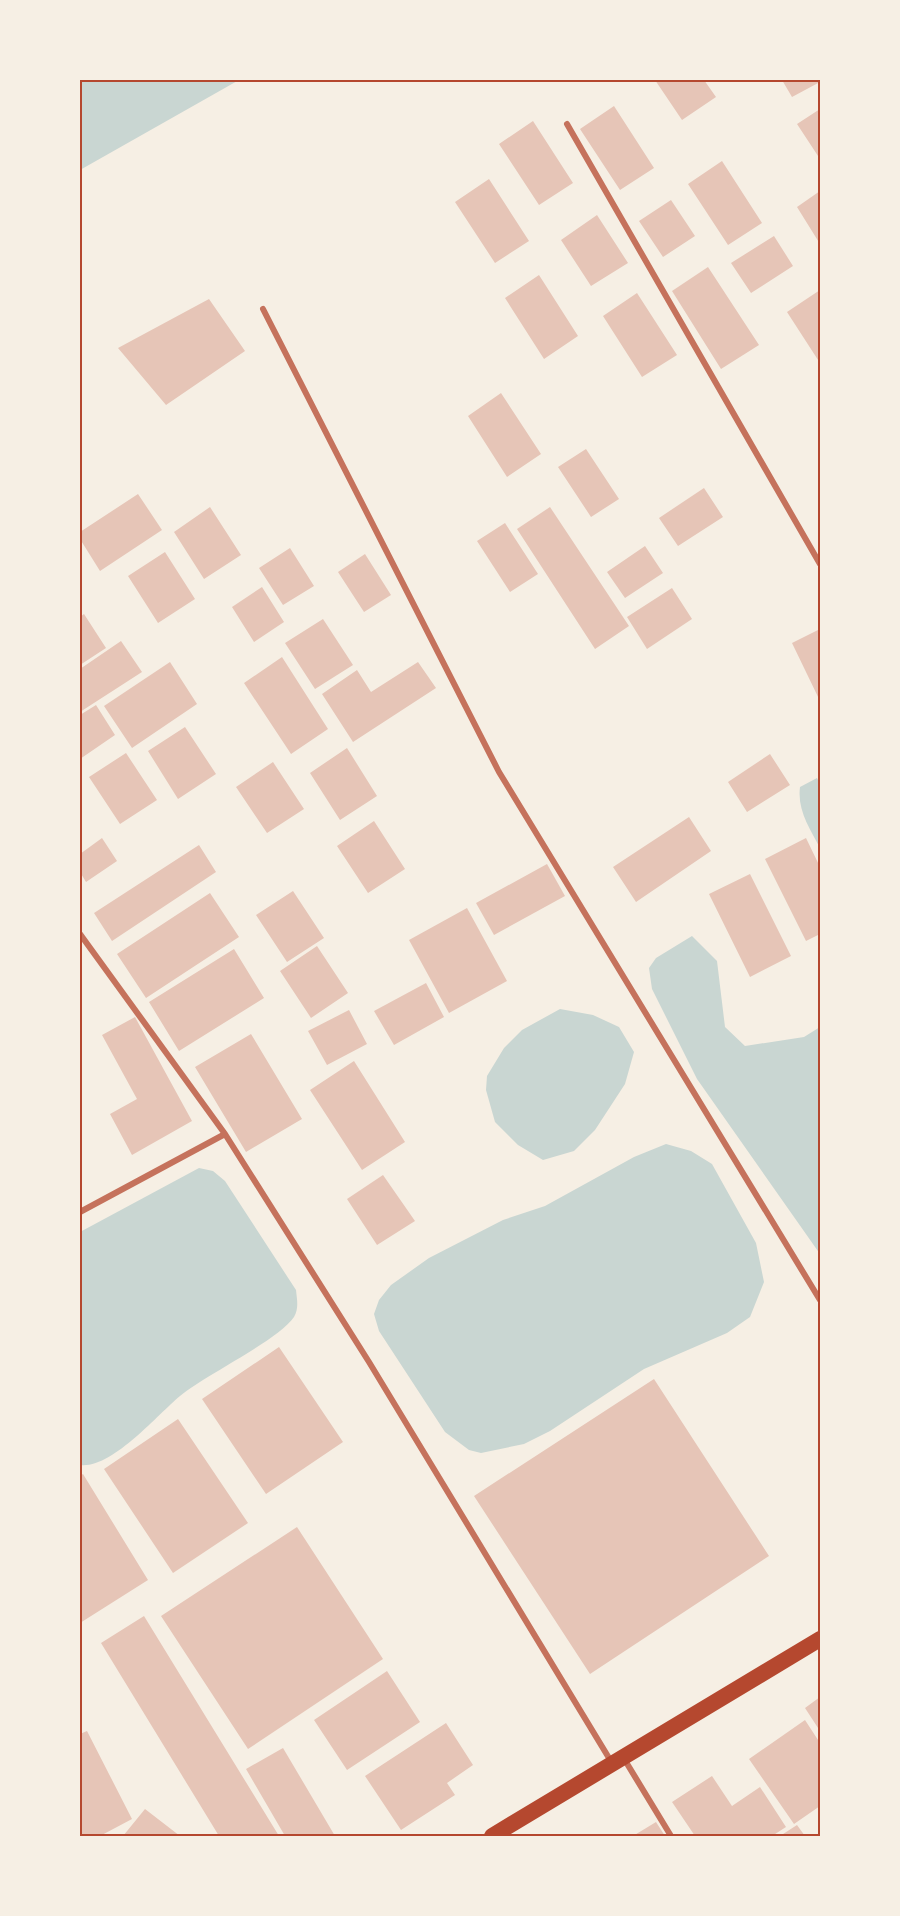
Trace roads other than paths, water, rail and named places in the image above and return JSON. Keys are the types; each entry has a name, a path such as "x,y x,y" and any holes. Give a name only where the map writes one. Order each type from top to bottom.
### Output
{"highway":[{"path":"492,1836 820,1639"}],"street":[{"path":"567,124 820,564"},
{"path":"263,309 499,772 820,1300"},
{"path":"80,934 225,1134 617,1760 671,1836"},
{"path":"80,1212 225,1134"}]}
